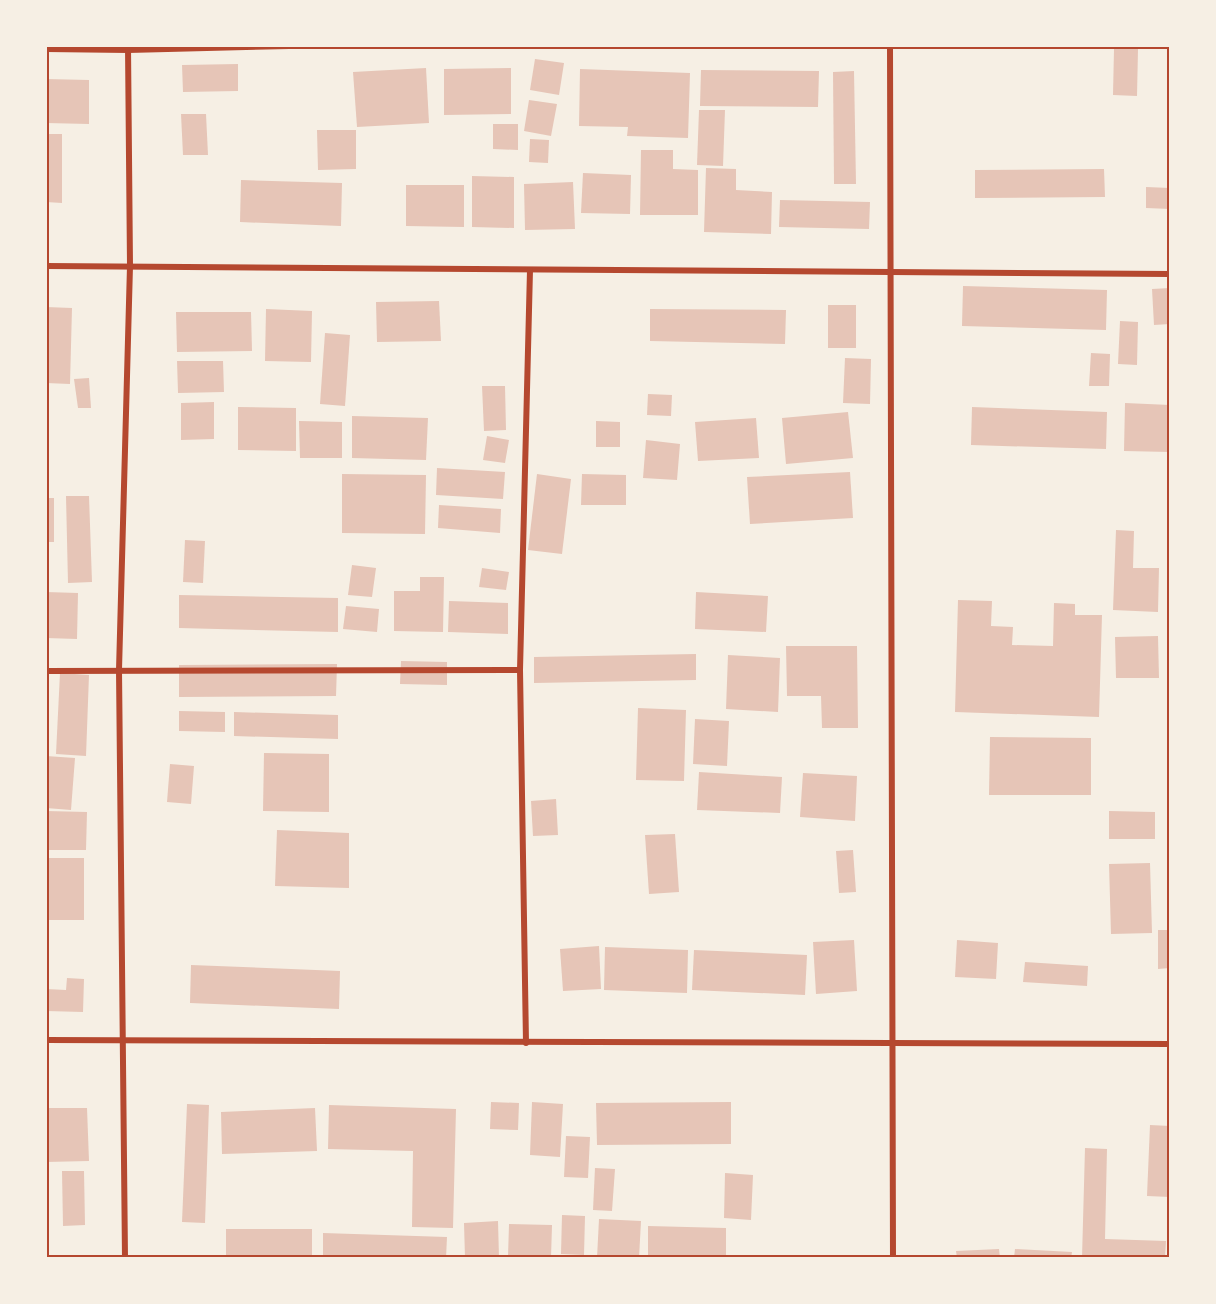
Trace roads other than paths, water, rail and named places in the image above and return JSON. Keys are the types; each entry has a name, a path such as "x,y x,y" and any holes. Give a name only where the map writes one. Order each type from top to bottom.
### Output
{"street":[{"path":"46,49 289,46"},
{"path":"890,46 893,1257"},
{"path":"125,1257 119,670 130,266 128,48"},
{"path":"46,266 1170,274"},
{"path":"526,1043 520,670 530,270"},
{"path":"46,671 520,670"},
{"path":"46,1040 1170,1044"}]}
